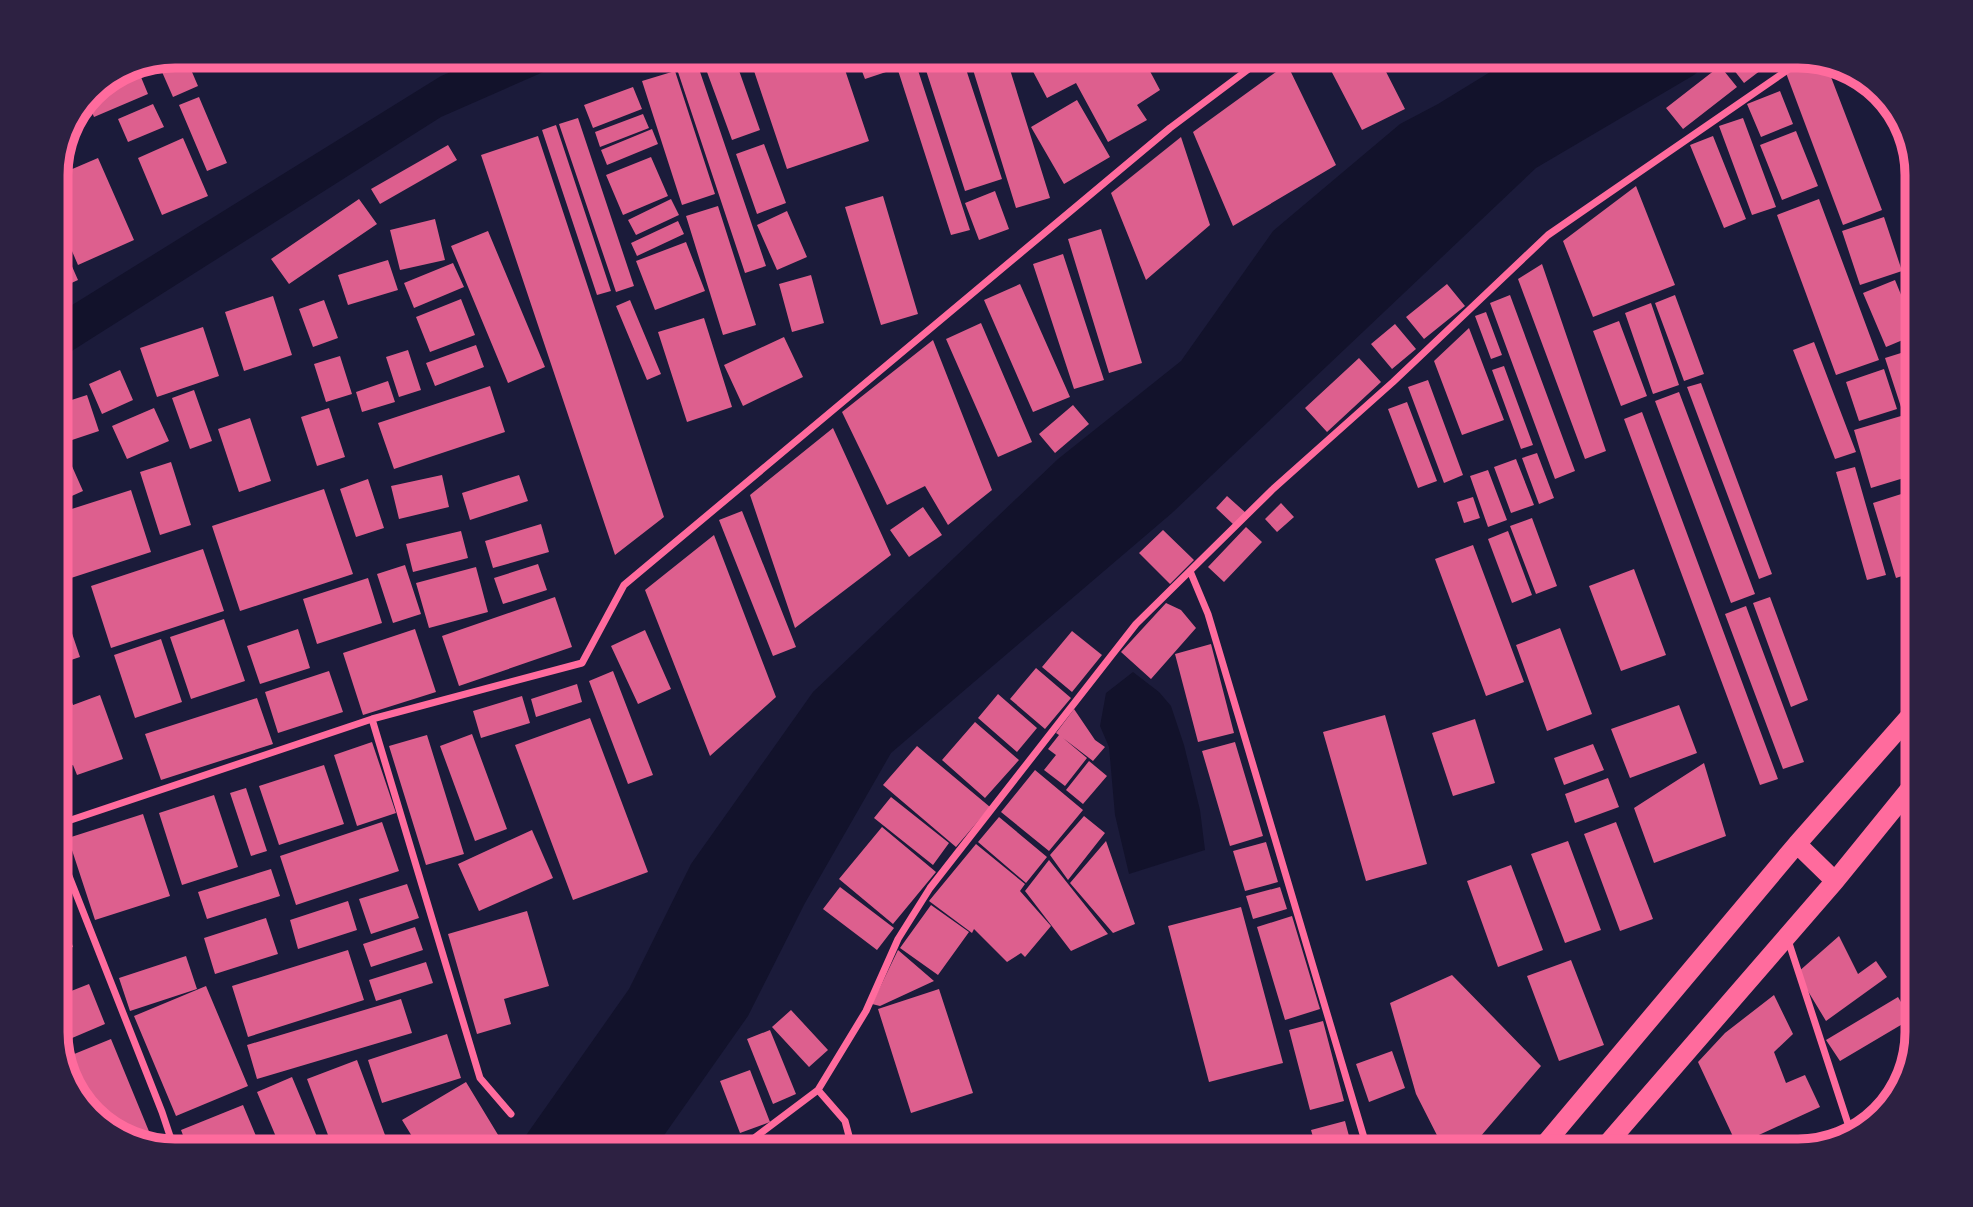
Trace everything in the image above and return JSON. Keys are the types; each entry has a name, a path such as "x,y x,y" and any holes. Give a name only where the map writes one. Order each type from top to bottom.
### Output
{"highway":[{"path":"1549,1139 1797,844 1905,723"},
{"path":"1611,1139 1835,881 1905,795"},
{"path":"1797,844 1835,881"}],"street":[{"path":"68,821 372,719 582,663 624,585 1170,128 1250,68"},
{"path":"753,1139 818,1090 866,1012 898,939 930,888 1136,624 1272,490 1393,382 1548,235 1790,68"},
{"path":"1190,571 1208,614 1364,1139"},
{"path":"372,719 480,1078 512,1114"},
{"path":"68,874 171,1139"},
{"path":"1786,936 1849,1125"},
{"path":"818,1090 845,1121 850,1139"}],"shaded area":[{"path":"460,68 553,68 441,117 68,353 68,308 441,76"},
{"path":"1497,68 1702,68 1536,168 1172,513 891,753 805,903 748,1016 661,1139 523,1139 629,989 691,864 813,692 1058,459 1181,361 1273,231 1400,124"},
{"path":"1133,672 1159,692 1171,706 1200,810 1205,850 1129,874 1115,815 1109,747 1100,726 1106,693"}],"building":[{"path":"190,68 198,86 173,97 161,69"},
{"path":"699,68 766,266 745,273 677,69"},
{"path":"719,68 738,68 760,130 732,140 707,72"},
{"path":"753,68 844,68 869,141 787,169"},
{"path":"861,68 888,68 889,71 865,79"},
{"path":"897,68 917,68 970,230 951,235"},
{"path":"925,68 966,68 1002,179 965,191"},
{"path":"972,68 1009,68 1050,198 1016,208"},
{"path":"1031,68 1148,68 1160,90 1137,105 1147,120 1108,142 1076,83 1047,98"},
{"path":"1281,68 1289,68 1336,165 1233,226 1193,132"},
{"path":"1330,68 1384,68 1405,109 1362,130"},
{"path":"1717,68 1722,68 1737,87 1683,129 1666,108"},
{"path":"1732,68 1764,68 1744,83"},
{"path":"1798,68 1830,73 1882,210 1843,225 1786,73"},
{"path":"675,71 715,194 682,205 642,81"},
{"path":"140,74 148,94 94,117 91,110 100,100 116,86"},
{"path":"633,87 642,109 593,128 584,105"},
{"path":"1780,91 1793,124 1761,137 1747,104"},
{"path":"199,97 227,163 207,171 179,105"},
{"path":"1077,100 1110,157 1064,184 1031,127"},
{"path":"153,104 164,127 128,142 118,119"},
{"path":"643,114 649,128 600,147 595,132"},
{"path":"578,118 634,286 616,292 559,124"},
{"path":"1743,118 1776,207 1752,215 1719,126"},
{"path":"556,125 611,291 597,295 542,130"},
{"path":"652,129 658,144 607,165 601,150"},
{"path":"1796,131 1818,186 1782,200 1760,145"},
{"path":"538,136 664,517 615,555 481,155"},
{"path":"1713,136 1746,219 1724,228 1690,145"},
{"path":"1181,137 1210,225 1146,280 1111,193"},
{"path":"183,138 208,196 162,215 138,158"},
{"path":"764,144 786,203 757,214 736,154"},
{"path":"448,145 457,160 380,204 371,189"},
{"path":"651,157 668,196 623,215 606,175"},
{"path":"98,158 134,240 78,265 68,242 68,171"},
{"path":"1636,186 1675,285 1593,317 1563,241"},
{"path":"995,191 1009,229 979,240 965,203"},
{"path":"883,196 918,314 881,325 845,207"},
{"path":"359,199 377,224 289,284 271,259"},
{"path":"671,199 679,215 636,235 628,220"},
{"path":"1819,199 1879,360 1836,375 1777,215"},
{"path":"718,206 756,325 723,335 686,216"},
{"path":"787,211 807,257 777,270 757,225"},
{"path":"1884,217 1902,271 1860,285 1842,231"},
{"path":"435,219 445,260 400,270 390,230"},
{"path":"678,221 684,234 637,256 631,243"},
{"path":"1101,229 1142,363 1109,373 1068,239"},
{"path":"488,231 545,367 508,383 451,246"},
{"path":"686,242 705,291 655,310 636,261"},
{"path":"1063,254 1104,380 1074,389 1033,264"},
{"path":"68,257 78,280 68,285"},
{"path":"388,260 398,290 348,305 338,275"},
{"path":"453,263 464,287 414,308 404,283"},
{"path":"1542,264 1606,451 1585,459 1518,279"},
{"path":"811,275 824,323 792,332 779,284"},
{"path":"1895,280 1905,305 1905,339 1886,347 1863,293"},
{"path":"1020,284 1070,397 1033,412 984,300"},
{"path":"1447,284 1465,306 1424,339 1406,317"},
{"path":"1510,295 1575,471 1555,479 1490,303"},
{"path":"1675,295 1704,374 1684,381 1655,303"},
{"path":"273,296 292,355 244,371 225,312"},
{"path":"461,299 475,335 430,352 416,317"},
{"path":"324,300 338,338 313,347 299,309"},
{"path":"630,300 661,374 647,380 616,306"},
{"path":"1651,303 1679,385 1653,394 1625,313"},
{"path":"1486,312 1502,355 1491,359 1475,316"},
{"path":"704,318 732,407 687,422 658,332"},
{"path":"1619,321 1647,396 1621,406 1593,331"},
{"path":"981,323 1032,442 998,457 946,339"},
{"path":"1395,324 1416,349 1392,369 1371,344"},
{"path":"203,327 219,376 157,397 140,348"},
{"path":"1469,328 1504,420 1462,435 1434,361"},
{"path":"784,337 803,377 743,406 724,365"},
{"path":"933,340 992,490 948,525 925,486 887,505 842,412"},
{"path":"1814,342 1856,452 1835,459 1793,350"},
{"path":"476,345 484,367 435,386 426,363"},
{"path":"408,350 421,390 399,397 386,357"},
{"path":"1905,352 1905,419 1885,358"},
{"path":"340,356 352,394 326,402 314,364"},
{"path":"1359,358 1381,382 1327,432 1305,408"},
{"path":"1504,366 1533,445 1521,449 1492,370"},
{"path":"1884,369 1897,409 1859,421 1846,382"},
{"path":"120,370 133,400 102,414 89,384"},
{"path":"1428,380 1463,475 1444,483 1408,387"},
{"path":"388,381 395,402 362,412 356,392"},
{"path":"1701,383 1772,574 1759,579 1687,387"},
{"path":"490,386 505,432 394,469 378,423"},
{"path":"194,390 212,441 190,449 172,398"},
{"path":"1679,392 1755,594 1731,603 1655,401"},
{"path":"87,395 99,431 68,441 68,401"},
{"path":"1407,402 1437,481 1418,488 1388,409"},
{"path":"1073,405 1089,424 1055,453 1039,434"},
{"path":"154,408 169,441 127,459 112,426"},
{"path":"329,408 345,457 317,466 301,417"},
{"path":"1642,412 1778,779 1760,785 1624,419"},
{"path":"1901,416 1905,429 1905,478 1871,488 1854,430"},
{"path":"250,418 271,481 239,492 218,429"},
{"path":"833,428 891,555 795,628 750,495"},
{"path":"1537,453 1554,498 1539,504 1522,458"},
{"path":"1516,459 1534,505 1511,513 1494,467"},
{"path":"171,462 191,525 160,535 140,472"},
{"path":"71,464 83,491 68,498 68,465"},
{"path":"1855,467 1886,575 1867,580 1836,472"},
{"path":"1488,470 1507,520 1488,527 1470,476"},
{"path":"442,475 449,507 399,519 391,486"},
{"path":"519,475 528,501 470,520 462,493"},
{"path":"368,479 384,528 356,537 340,489"},
{"path":"324,489 353,574 240,611 212,526"},
{"path":"131,490 151,552 71,578 68,569 68,510"},
{"path":"1905,493 1905,575 1896,578 1873,503"},
{"path":"1227,496 1246,513 1234,525 1216,508"},
{"path":"1473,497 1480,518 1464,523 1457,502"},
{"path":"1281,503 1294,517 1277,532 1265,519"},
{"path":"923,507 942,535 909,557 890,530"},
{"path":"742,511 796,647 773,656 719,520"},
{"path":"1532,518 1557,586 1536,594 1510,526"},
{"path":"541,524 549,552 493,568 485,541"},
{"path":"1246,527 1262,542 1224,582 1208,567"},
{"path":"1163,530 1194,560 1170,584 1139,553"},
{"path":"461,531 468,558 413,572 406,544"},
{"path":"1508,531 1532,595 1512,603 1488,539"},
{"path":"714,535 776,697 710,756 645,590"},
{"path":"1473,545 1524,682 1486,696 1435,559"},
{"path":"203,549 224,611 111,648 91,586"},
{"path":"538,564 547,590 503,604 494,578"},
{"path":"405,565 421,614 393,623 377,574"},
{"path":"476,567 488,612 429,628 416,583"},
{"path":"1634,569 1666,655 1621,671 1589,586"},
{"path":"368,578 382,623 317,644 303,599"},
{"path":"555,597 572,647 459,686 442,636"},
{"path":"1770,597 1808,700 1791,707 1753,603"},
{"path":"1166,603 1181,610 1196,628 1151,679 1121,652"},
{"path":"1746,606 1804,762 1783,769 1725,614"},
{"path":"224,619 245,681 191,699 170,637"},
{"path":"68,622 80,657 68,661"},
{"path":"1560,628 1592,714 1547,731 1516,645"},
{"path":"298,629 310,668 260,684 247,646"},
{"path":"415,629 436,692 363,715 343,653"},
{"path":"645,630 671,689 638,704 611,646"},
{"path":"1072,631 1102,655 1072,692 1042,667"},
{"path":"161,639 182,702 135,718 114,655"},
{"path":"1211,644 1234,733 1198,742 1175,654"},
{"path":"1036,668 1071,698 1045,729 1010,699"},
{"path":"329,671 343,712 278,733 265,692"},
{"path":"613,671 653,775 628,784 589,681"},
{"path":"577,684 582,702 536,717 531,699"},
{"path":"68,692 73,705 100,695 123,759 77,775 73,765 68,767"},
{"path":"998,694 1037,728 1017,752 978,718"},
{"path":"522,696 530,723 481,738 473,711"},
{"path":"257,698 273,744 161,780 145,734"},
{"path":"1679,705 1697,753 1630,778 1611,729"},
{"path":"1074,709 1095,740 1105,747 1093,761 1063,738 1087,758 1065,786 1044,770 1056,755 1048,749"},
{"path":"1385,715 1427,864 1366,881 1323,732"},
{"path":"590,718 648,872 573,900 515,745"},
{"path":"1475,719 1495,783 1453,796 1432,733"},
{"path":"975,722 1019,760 985,798 942,760"},
{"path":"472,734 507,829 475,841 440,746"},
{"path":"427,735 464,854 426,865 389,746"},
{"path":"372,742 396,813 357,826 334,755"},
{"path":"1235,742 1263,836 1230,846 1202,751"},
{"path":"1593,744 1604,770 1564,785 1554,758"},
{"path":"917,746 990,807 956,847 883,785"},
{"path":"1089,761 1107,776 1083,804 1066,790"},
{"path":"1704,763 1726,836 1654,863 1634,808"},
{"path":"324,765 344,824 279,845 259,786"},
{"path":"1035,770 1083,810 1049,851 1001,812"},
{"path":"1608,778 1619,807 1575,823 1565,794"},
{"path":"246,788 267,851 251,856 230,793"},
{"path":"214,795 238,867 182,885 159,813"},
{"path":"891,797 949,843 933,865 874,818"},
{"path":"143,814 170,896 95,920 68,838"},
{"path":"1084,816 1105,833 1068,880 1050,855"},
{"path":"999,817 1047,857 1026,883 978,842"},
{"path":"382,822 399,871 296,905 280,856"},
{"path":"1616,822 1653,919 1620,931 1584,834"},
{"path":"882,827 936,872 893,924 839,879"},
{"path":"532,830 553,878 479,911 458,864"},
{"path":"1106,841 1135,924 1113,933 1070,883"},
{"path":"1568,841 1601,930 1565,943 1531,854"},
{"path":"1266,842 1278,882 1245,891 1233,851"},
{"path":"976,844 1025,884 1020,891 1051,926 1025,957 1021,953 1007,962 974,929 972,933 929,901"},
{"path":"1049,860 1108,934 1071,951 1025,891"},
{"path":"1511,865 1543,950 1498,967 1467,881"},
{"path":"271,869 280,896 207,919 198,892"},
{"path":"407,884 419,918 371,934 359,899"},
{"path":"840,887 894,928 877,950 823,909"},
{"path":"1280,887 1287,909 1253,919 1246,896"},
{"path":"348,901 357,930 298,949 290,920"},
{"path":"931,905 969,932 938,975 900,948"},
{"path":"1241,907 1283,1063 1209,1082 1168,926"},
{"path":"527,911 549,986 504,999 511,1024 477,1034 448,934"},
{"path":"1292,916 1320,1009 1285,1020 1257,927"},
{"path":"266,918 278,954 215,974 204,938"},
{"path":"415,927 423,950 371,967 363,944"},
{"path":"68,932 73,947 68,948"},
{"path":"1839,936 1858,974 1876,961 1887,977 1826,1021 1797,973"},
{"path":"348,950 364,1000 248,1037 232,986"},
{"path":"898,950 934,981 880,1006 872,1004"},
{"path":"186,956 197,989 130,1011 119,978"},
{"path":"1571,960 1604,1045 1559,1061 1527,976"},
{"path":"426,962 433,983 376,1001 369,980"},
{"path":"1452,975 1541,1066 1478,1139 1439,1139 1416,1094 1390,1003"},
{"path":"89,984 105,1024 68,1040 68,992"},
{"path":"206,986 248,1086 176,1116 134,1016"},
{"path":"939,989 973,1093 911,1113 878,1009"},
{"path":"1774,995 1793,1034 1774,1052 1786,1083 1805,1075 1820,1107 1750,1139 1734,1139 1698,1062 1725,1033"},
{"path":"1898,997 1905,1009 1905,1023 1840,1061 1826,1040"},
{"path":"401,999 412,1033 257,1079 247,1045"},
{"path":"791,1010 828,1050 809,1067 772,1027"},
{"path":"1323,1021 1344,1101 1310,1110 1289,1030"},
{"path":"770,1030 796,1094 773,1104 747,1039"},
{"path":"447,1034 461,1078 382,1103 368,1060"},
{"path":"111,1039 151,1136 122,1124 95,1102 79,1079 71,1055"},
{"path":"1392,1051 1405,1088 1369,1102 1356,1064"},
{"path":"357,1060 387,1139 330,1139 307,1079"},
{"path":"750,1070 770,1122 740,1133 720,1081"},
{"path":"292,1077 318,1139 277,1139 257,1092"},
{"path":"466,1082 501,1139 414,1139 402,1120"},
{"path":"243,1105 257,1139 184,1139 181,1130"},
{"path":"1345,1121 1350,1139 1314,1139 1311,1130"}]}
